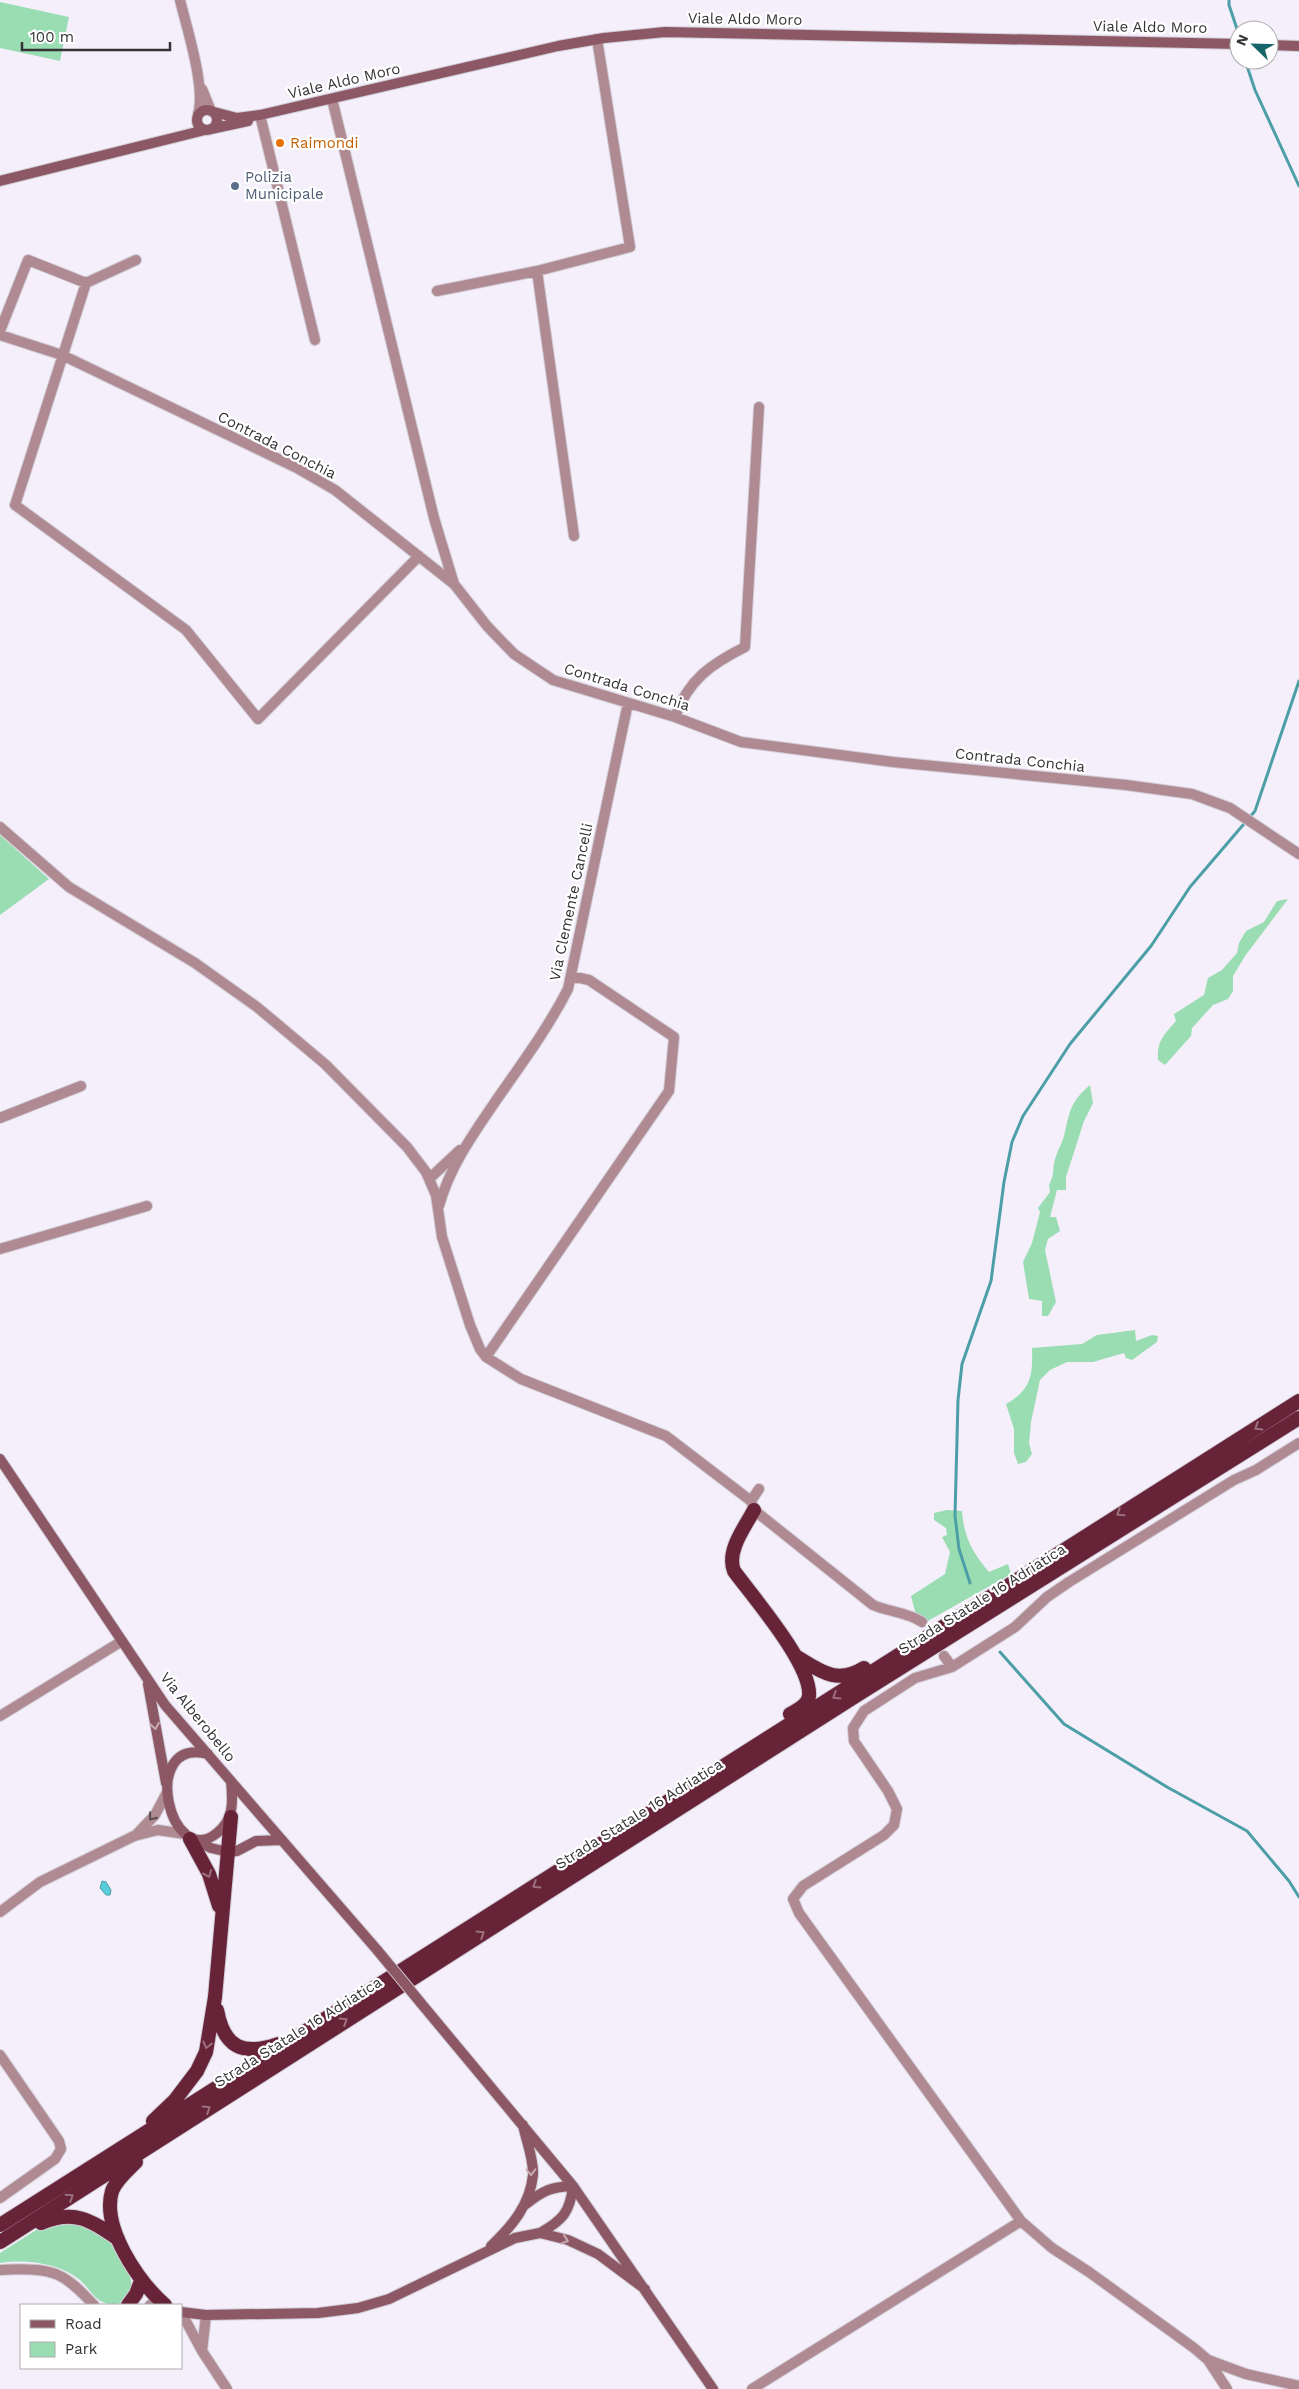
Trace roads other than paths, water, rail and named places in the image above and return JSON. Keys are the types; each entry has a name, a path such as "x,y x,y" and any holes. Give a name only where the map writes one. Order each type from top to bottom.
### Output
{"highway":[{"name":"Strada Statale 16 Adriatica","path":"0,2225 1299,1401"},
{"name":"Strada Statale 16 Adriatica","path":"3,2240 846,1702 1299,1418"},
{"path":"707,1777 727,1755 803,1706 809,1696 807,1682 797,1657 734,1571 731,1562 732,1552 752,1505"},
{"path":"797,1657 820,1671 839,1677 851,1676 896,1647 926,1639"},
{"path":"131,2143 175,2100 197,2071 206,2052 215,1997 221,1912 231,1817"},
{"path":"191,1838 209,1874 221,1912"},
{"path":"215,1997 220,2026 230,2043 240,2048 253,2050 290,2041"},
{"path":"165,2304 151,2293 142,2281 118,2239 110,2211 112,2191 124,2173 169,2133"},
{"path":"3,2240 55,2217 76,2216 98,2224 118,2239"},
{"path":"129,2304 142,2281"}],"main road":[{"name":"Viale Aldo Moro","path":"213,111 237,118 260,115 558,46 597,39 665,32 1229,44"},
{"path":"1279,46 1299,46"},
{"path":"202,110 213,111 217,121 208,130 199,127 197,116 202,110"},
{"name":"Viale Aldo Moro","path":"0,180 249,121 260,115"},
{"name":"Viale Aldo Moro","path":"161,141 180,132 197,116"},
{"name":"Via Alberobello","path":"0,1459 165,1705 378,1951 573,2186 713,2389"},
{"path":"146,1678 166,1789 173,1815 191,1838 211,1848 228,1852 256,1841 282,1840"},
{"path":"166,1789 174,1765 181,1756 196,1751 208,1754"},
{"path":"191,1838 206,1841 215,1835 231,1817 231,1781"},
{"path":"523,2124 533,2174 526,2204"},
{"path":"182,2312 206,2315 318,2313 358,2308 389,2299 486,2250 515,2238 540,2232 556,2224 566,2214 571,2201 573,2186 544,2190 526,2204 510,2227 486,2250"},
{"path":"540,2232 568,2240 598,2254 645,2289"}],"street":[{"path":"180,0 197,76 200,99 197,116"},
{"path":"437,291 537,271 630,247 597,39"},
{"path":"197,76 213,111"},
{"path":"332,99 434,518 454,584"},
{"path":"260,115 315,340"},
{"path":"0,331 28,260 86,283 136,260"},
{"path":"537,271 574,536"},
{"path":"86,283 15,504 186,630 258,719 419,556"},
{"name":"Contrada Conchia","path":"0,335 62,355 297,468 335,490 454,584 487,626 514,654 553,680 675,717 741,742 893,762 1136,786 1192,794 1230,808 1299,854"},
{"path":"675,717 682,697 700,676 721,659 745,648 759,407"},
{"name":"Via Clemente Cancelli","path":"469,1140 555,1014 568,989 628,703"},
{"path":"0,827 69,887 180,954 257,1007 325,1064 407,1147 421,1166 436,1194 442,1237 470,1325 486,1358 521,1379 666,1436 873,1605 886,1611 913,1616 922,1622"},
{"path":"486,1358 668,1091 674,1037 589,980 571,976"},
{"path":"0,1118 81,1086"},
{"path":"430,1182 469,1140"},
{"path":"438,1210 450,1174 469,1140"},
{"path":"421,1166 430,1166 448,1161"},
{"path":"430,1182 437,1184 450,1174"},
{"path":"0,1250 147,1206"},
{"path":"1299,1443 1256,1470 1234,1480 1069,1582 1047,1597 1015,1627 952,1667 915,1678 864,1711 853,1728 854,1742 888,1791 897,1809 894,1825 884,1835 803,1886 793,1899 798,1913 1021,2221 1052,2248 1089,2272 1208,2360 1246,2374 1299,2386"},
{"path":"752,1505 760,1489"},
{"path":"0,1716 122,1640"},
{"path":"944,1656 952,1667"},
{"path":"134,1836 155,1815 166,1789"},
{"path":"0,1912 40,1882 134,1836 158,1830 191,1838"},
{"path":"0,2055 59,2141 61,2149 55,2159 0,2198"},
{"path":"752,2389 1021,2221"},
{"path":"0,2270 21,2269 58,2275 78,2289 93,2304"},
{"path":"182,2314 202,2351 227,2389"},
{"path":"202,2351 206,2315"},
{"path":"1208,2360 1227,2389"}],"water":[{"path":"102,1881 106,1882 111,1890 110,1895 106,1895 100,1888"}],"waterway":[{"path":"1229,0 1234,20"},
{"path":"1248,70 1255,90 1299,186"},
{"path":"970,1583 959,1549 955,1516 958,1400 962,1364 991,1281 1004,1182 1012,1142 1023,1116 1070,1044 1151,946 1190,887 1255,811 1299,681"},
{"path":"1000,1652 1064,1724 1167,1787 1247,1831 1289,1881 1299,1897"}],"place":[{"name":"Raimondi","path":"280,143"},
{"name":"Polizia Municipale","path":"235,186"}]}
